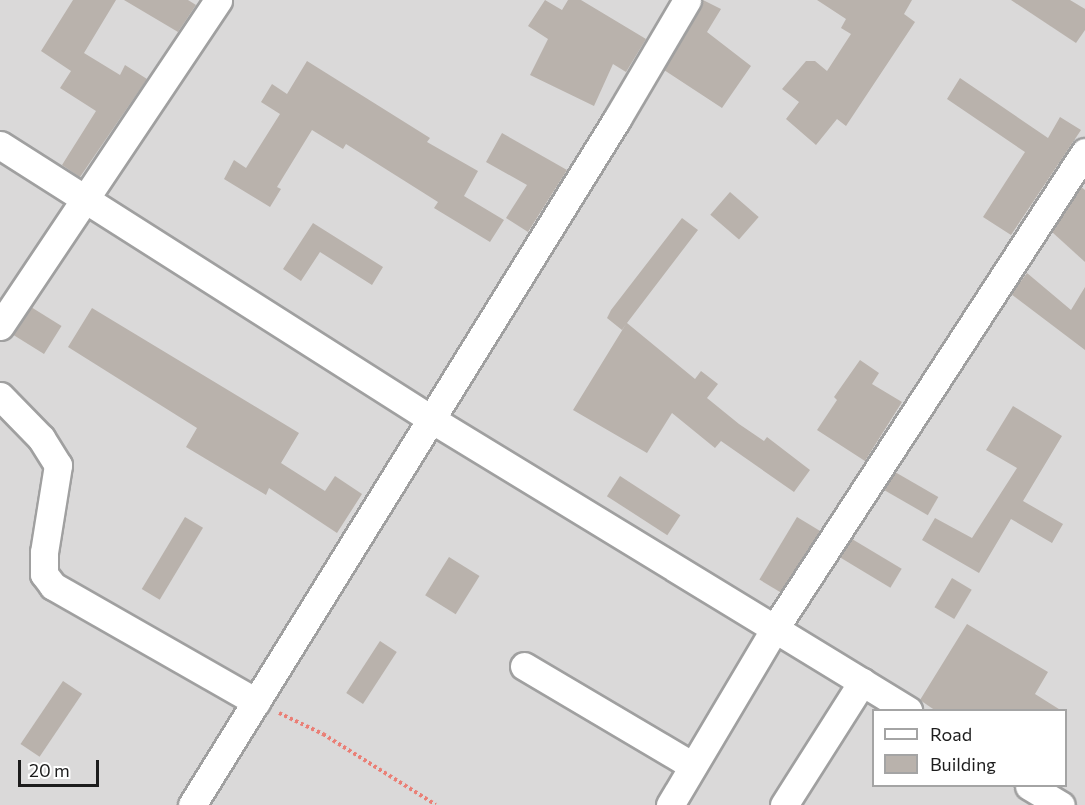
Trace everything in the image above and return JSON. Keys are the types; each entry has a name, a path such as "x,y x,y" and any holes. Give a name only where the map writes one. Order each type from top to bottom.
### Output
{"street":[{"path":"0,326 218,0"},
{"path":"192,805 617,119 687,0"},
{"path":"0,145 431,419 905,709"},
{"path":"670,805 775,628 1085,152"},
{"path":"0,396 2,402 41,438 58,465 44,552 44,574 53,586 256,702"},
{"path":"524,666 693,766"},
{"path":"784,805 862,682"},
{"path":"1031,787 1061,805"}],"path":[{"path":"256,702 323,734 434,804"}],"shaded area":[{"path":"0,0 1085,0 1085,805 0,805"}],"building":[{"path":"73,0 116,0 84,53 120,75 125,65 147,79 80,177 62,165 96,111 60,88 71,71 41,51"},
{"path":"124,0 188,0 196,5 178,32"},
{"path":"545,0 562,10 568,0 581,0 646,39 626,72 613,64 594,106 530,75 548,39 528,26"},
{"path":"703,0 721,9 707,32 751,66 722,108 664,70"},
{"path":"817,0 912,0 904,14 915,22 846,126 837,119 816,145 786,119 799,102 782,89 806,61 815,61 827,71 851,34 841,28 846,19"},
{"path":"1011,0 1070,0 1085,9 1085,30 1076,43"},
{"path":"307,61 430,138 427,142 478,171 464,196 504,220 490,242 434,208 438,202 346,144 343,149 312,130 277,187 281,189 270,207 224,179 234,160 246,168 280,114 261,102 272,84 287,94"},
{"path":"960,78 1048,138 1060,117 1081,130 1011,235 983,217 1025,152 947,99"},
{"path":"502,133 567,170 528,232 506,218 527,185 486,162"},
{"path":"1081,187 1085,190 1085,262 1052,232"},
{"path":"730,192 759,217 739,240 710,215"},
{"path":"682,218 698,230 627,323 695,379 701,371 718,384 707,398 739,424 764,441 767,437 810,470 794,492 721,441 715,448 672,413 647,453 573,410 626,324 622,330 607,318 611,310"},
{"path":"313,223 383,267 372,285 320,252 301,281 283,269"},
{"path":"1027,273 1071,310 1085,287 1085,350 1011,294"},
{"path":"31,307 62,326 44,354 14,335"},
{"path":"92,308 299,433 281,463 325,491 335,476 362,494 337,533 269,488 266,495 186,447 197,428 68,347"},
{"path":"860,360 879,373 872,384 902,402 865,461 817,430 837,400 834,397"},
{"path":"1013,406 1062,436 1023,501 1063,524 1052,543 1011,519 979,573 922,540 935,518 972,538 1017,468 986,450"},
{"path":"895,472 938,497 928,515 884,490"},
{"path":"620,476 680,515 667,535 607,496"},
{"path":"185,517 203,528 160,600 142,589"},
{"path":"797,517 820,531 783,593 759,580"},
{"path":"852,539 902,569 890,588 841,558"},
{"path":"449,557 480,576 456,614 425,595"},
{"path":"952,578 972,590 954,619 934,607"},
{"path":"967,624 1048,672 1035,694 1059,709 933,709 920,700"},
{"path":"380,641 397,652 363,704 346,693"},
{"path":"63,681 82,694 40,757 21,744"}]}
